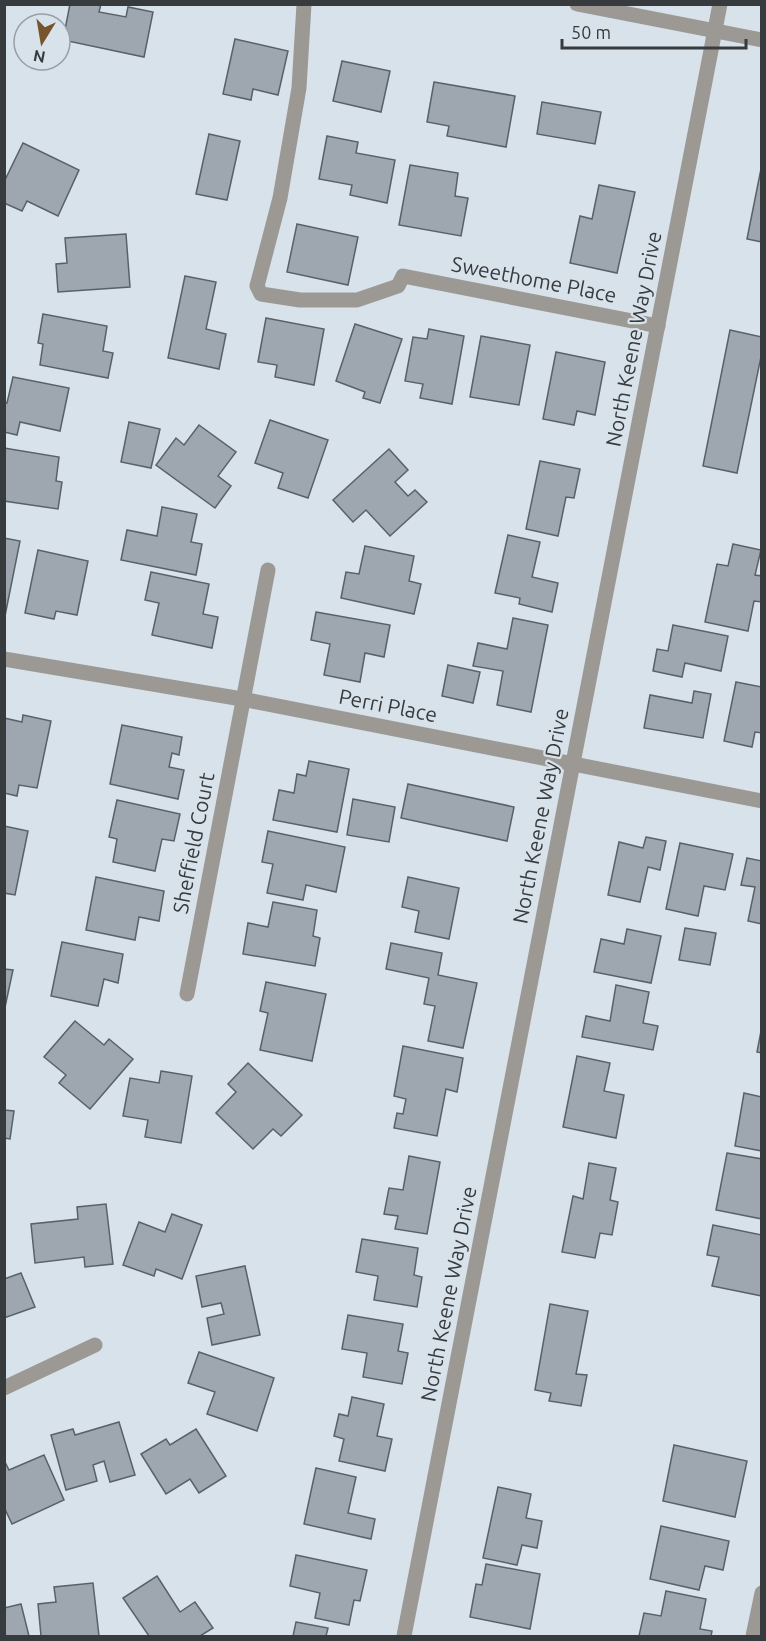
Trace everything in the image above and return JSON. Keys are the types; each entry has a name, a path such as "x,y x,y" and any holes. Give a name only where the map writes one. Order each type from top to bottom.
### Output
{"street":[{"name":"Sweethome Place","path":"304,4 299,88 280,198 257,286 261,294 300,300 357,300 398,286 403,276 658,326"},
{"path":"577,4 762,40"},
{"name":"North Keene Way Drive","path":"404,1636 720,4"},
{"name":"Sheffield Court","path":"187,994 268,570"},
{"name":"Perri Place","path":"4,659 242,699 762,801"},
{"path":"4,1388 95,1345"},
{"path":"753,1636 762,1593"}],"building":[{"path":"70,4 101,4 99,12 126,17 128,7 153,12 144,57 72,42 72,12 68,12"},
{"path":"235,39 288,51 278,95 253,89 251,100 223,94"},
{"path":"342,61 390,71 381,112 333,101"},
{"path":"434,82 515,96 506,147 447,136 449,126 427,122"},
{"path":"542,102 601,112 595,144 537,134"},
{"path":"209,134 240,141 227,200 196,194"},
{"path":"327,136 358,142 356,153 395,160 387,203 350,195 352,185 319,179"},
{"path":"23,143 79,170 58,216 27,201 22,211 4,203 4,182"},
{"path":"762,164 762,242 747,239"},
{"path":"410,165 458,173 455,196 468,198 461,236 399,225"},
{"path":"599,185 635,192 617,273 570,263 580,216 592,219"},
{"path":"297,224 358,237 348,285 287,272"},
{"path":"126,234 130,287 58,292 56,264 67,263 65,238"},
{"path":"185,276 216,282 206,329 226,334 219,369 168,358"},
{"path":"43,314 107,326 103,351 113,353 108,378 40,365 43,344 38,343"},
{"path":"266,318 324,329 314,385 275,377 277,365 258,362"},
{"path":"355,324 402,339 380,403 363,398 365,392 336,381"},
{"path":"429,329 464,336 452,404 420,398 423,384 405,381 413,337 427,339"},
{"path":"730,330 762,337 762,352 737,473 703,466"},
{"path":"481,336 530,345 519,405 470,397"},
{"path":"556,352 605,362 595,415 577,411 574,425 543,419"},
{"path":"13,377 69,388 60,431 20,422 17,435 4,432 4,403 7,403"},
{"path":"270,420 328,440 308,498 278,488 283,473 255,463"},
{"path":"129,422 160,429 151,468 121,462"},
{"path":"199,425 236,452 218,476 231,486 215,508 156,465 176,438 184,445"},
{"path":"4,448 59,457 56,481 62,482 58,509 4,501"},
{"path":"389,449 408,470 395,482 408,496 415,490 427,502 390,536 366,510 353,522 333,500"},
{"path":"540,461 580,469 574,498 566,497 558,536 526,529"},
{"path":"162,507 197,514 191,542 202,544 196,575 121,560 127,530 157,536"},
{"path":"508,535 540,542 532,577 558,583 552,612 519,604 520,598 495,593"},
{"path":"4,538 20,541 5,616 4,616"},
{"path":"733,544 761,550 755,575 762,576 762,602 754,601 748,631 705,622 717,564 728,566"},
{"path":"365,546 414,556 409,581 421,584 414,614 341,598 346,572 359,574"},
{"path":"38,550 88,561 77,615 56,611 54,619 25,613"},
{"path":"151,572 209,584 203,614 218,617 212,648 152,635 159,603 145,600"},
{"path":"316,612 390,625 384,657 365,653 360,682 324,675 330,644 311,640"},
{"path":"513,618 548,625 531,712 497,705 503,671 473,666 478,643 507,649"},
{"path":"673,625 728,636 721,671 685,663 682,677 653,671 657,649 668,651"},
{"path":"448,665 480,672 473,703 442,696"},
{"path":"736,682 762,687 762,733 755,732 752,747 724,741"},
{"path":"694,691 711,694 703,738 644,728 650,695 692,703"},
{"path":"23,715 51,721 37,788 19,785 17,796 4,793 4,718 22,722"},
{"path":"122,725 182,737 179,755 172,753 169,767 184,770 178,799 110,784"},
{"path":"309,761 349,769 337,832 273,820 279,790 294,793 297,774 306,776"},
{"path":"408,784 514,807 507,841 401,818"},
{"path":"353,799 395,807 389,842 347,835"},
{"path":"117,800 180,814 174,841 162,839 155,871 113,862 117,839 109,837"},
{"path":"4,826 28,831 15,895 4,893"},
{"path":"268,831 345,847 336,892 306,885 303,900 267,893 273,864 262,862"},
{"path":"646,837 666,841 660,870 648,867 640,902 608,895 619,842 643,848"},
{"path":"680,843 733,854 725,890 704,886 698,916 666,909"},
{"path":"747,858 762,861 762,924 748,921 755,887 741,885"},
{"path":"96,877 164,891 159,921 139,917 135,940 86,930"},
{"path":"408,877 459,888 449,939 415,932 419,911 402,907"},
{"path":"273,902 317,910 313,936 320,938 315,966 243,954 248,923 268,927"},
{"path":"685,928 716,933 710,965 679,960"},
{"path":"627,929 661,936 651,983 594,972 601,939 624,944"},
{"path":"62,942 123,954 118,983 104,979 98,1006 51,996"},
{"path":"391,943 442,953 438,975 477,983 463,1048 428,1041 435,1006 424,1004 429,978 386,969"},
{"path":"4,969 13,970 4,1012"},
{"path":"266,982 326,994 312,1061 260,1050 268,1013 260,1011"},
{"path":"616,985 649,992 643,1023 658,1026 653,1050 582,1037 586,1016 610,1021"},
{"path":"75,1021 104,1045 109,1039 133,1059 90,1109 59,1083 66,1075 44,1057"},
{"path":"762,1026 762,1053 757,1052"},
{"path":"403,1046 463,1058 457,1092 446,1089 437,1136 394,1128 397,1113 403,1114 406,1099 394,1096"},
{"path":"577,1056 610,1063 604,1091 624,1095 616,1138 563,1127"},
{"path":"248,1063 302,1115 281,1136 273,1129 253,1149 216,1113 236,1092 228,1084"},
{"path":"161,1071 192,1076 181,1143 145,1137 148,1120 123,1116 130,1078 159,1083"},
{"path":"744,1093 762,1097 762,1151 735,1146"},
{"path":"4,1110 14,1111 10,1139 4,1138"},
{"path":"727,1153 762,1159 762,1219 716,1210"},
{"path":"409,1156 440,1162 427,1234 395,1229 398,1216 384,1214 389,1188 403,1190"},
{"path":"589,1163 616,1168 610,1200 618,1202 612,1235 600,1233 595,1258 562,1252 573,1196 583,1199"},
{"path":"106,1204 113,1264 85,1267 84,1257 35,1263 31,1224 78,1219 77,1207"},
{"path":"172,1214 202,1225 182,1279 156,1269 154,1276 123,1265 139,1222 165,1232"},
{"path":"713,1225 762,1235 762,1296 712,1286 719,1257 707,1255"},
{"path":"362,1239 418,1248 414,1275 422,1277 417,1307 374,1300 378,1276 356,1272"},
{"path":"245,1266 260,1335 212,1345 207,1318 224,1314 221,1303 202,1307 196,1276"},
{"path":"21,1273 35,1307 4,1318 4,1279"},
{"path":"550,1304 588,1311 576,1374 587,1375 581,1406 549,1401 551,1393 535,1390"},
{"path":"348,1315 403,1324 398,1351 408,1353 402,1384 363,1377 367,1353 342,1349"},
{"path":"199,1352 274,1378 257,1431 207,1414 215,1392 188,1383"},
{"path":"352,1397 384,1404 377,1436 392,1439 385,1471 339,1461 344,1439 334,1436 339,1414 348,1416"},
{"path":"119,1422 135,1475 110,1482 104,1461 93,1465 97,1481 66,1490 51,1435 73,1429 75,1435"},
{"path":"196,1429 226,1476 199,1493 190,1479 166,1494 141,1454 166,1439 170,1445"},
{"path":"674,1445 747,1461 735,1517 663,1501"},
{"path":"44,1455 64,1500 12,1524 4,1507 4,1460 9,1470"},
{"path":"316,1468 356,1477 348,1513 375,1519 371,1539 304,1524"},
{"path":"498,1487 531,1494 526,1518 542,1521 537,1548 522,1545 517,1565 483,1558"},
{"path":"661,1526 729,1541 723,1570 705,1566 699,1590 650,1579"},
{"path":"296,1555 367,1570 360,1601 354,1600 349,1625 315,1618 320,1593 290,1586"},
{"path":"486,1564 540,1574 530,1629 470,1617 476,1584 482,1585"},
{"path":"157,1576 180,1612 195,1602 213,1628 200,1636 149,1636 123,1598"},
{"path":"93,1583 99,1636 41,1636 38,1604 56,1602 54,1587"},
{"path":"666,1591 706,1599 700,1629 712,1631 711,1636 639,1636 644,1613 661,1616"},
{"path":"21,1604 29,1636 4,1636 4,1608"},
{"path":"296,1622 328,1628 326,1636 293,1636"}]}
